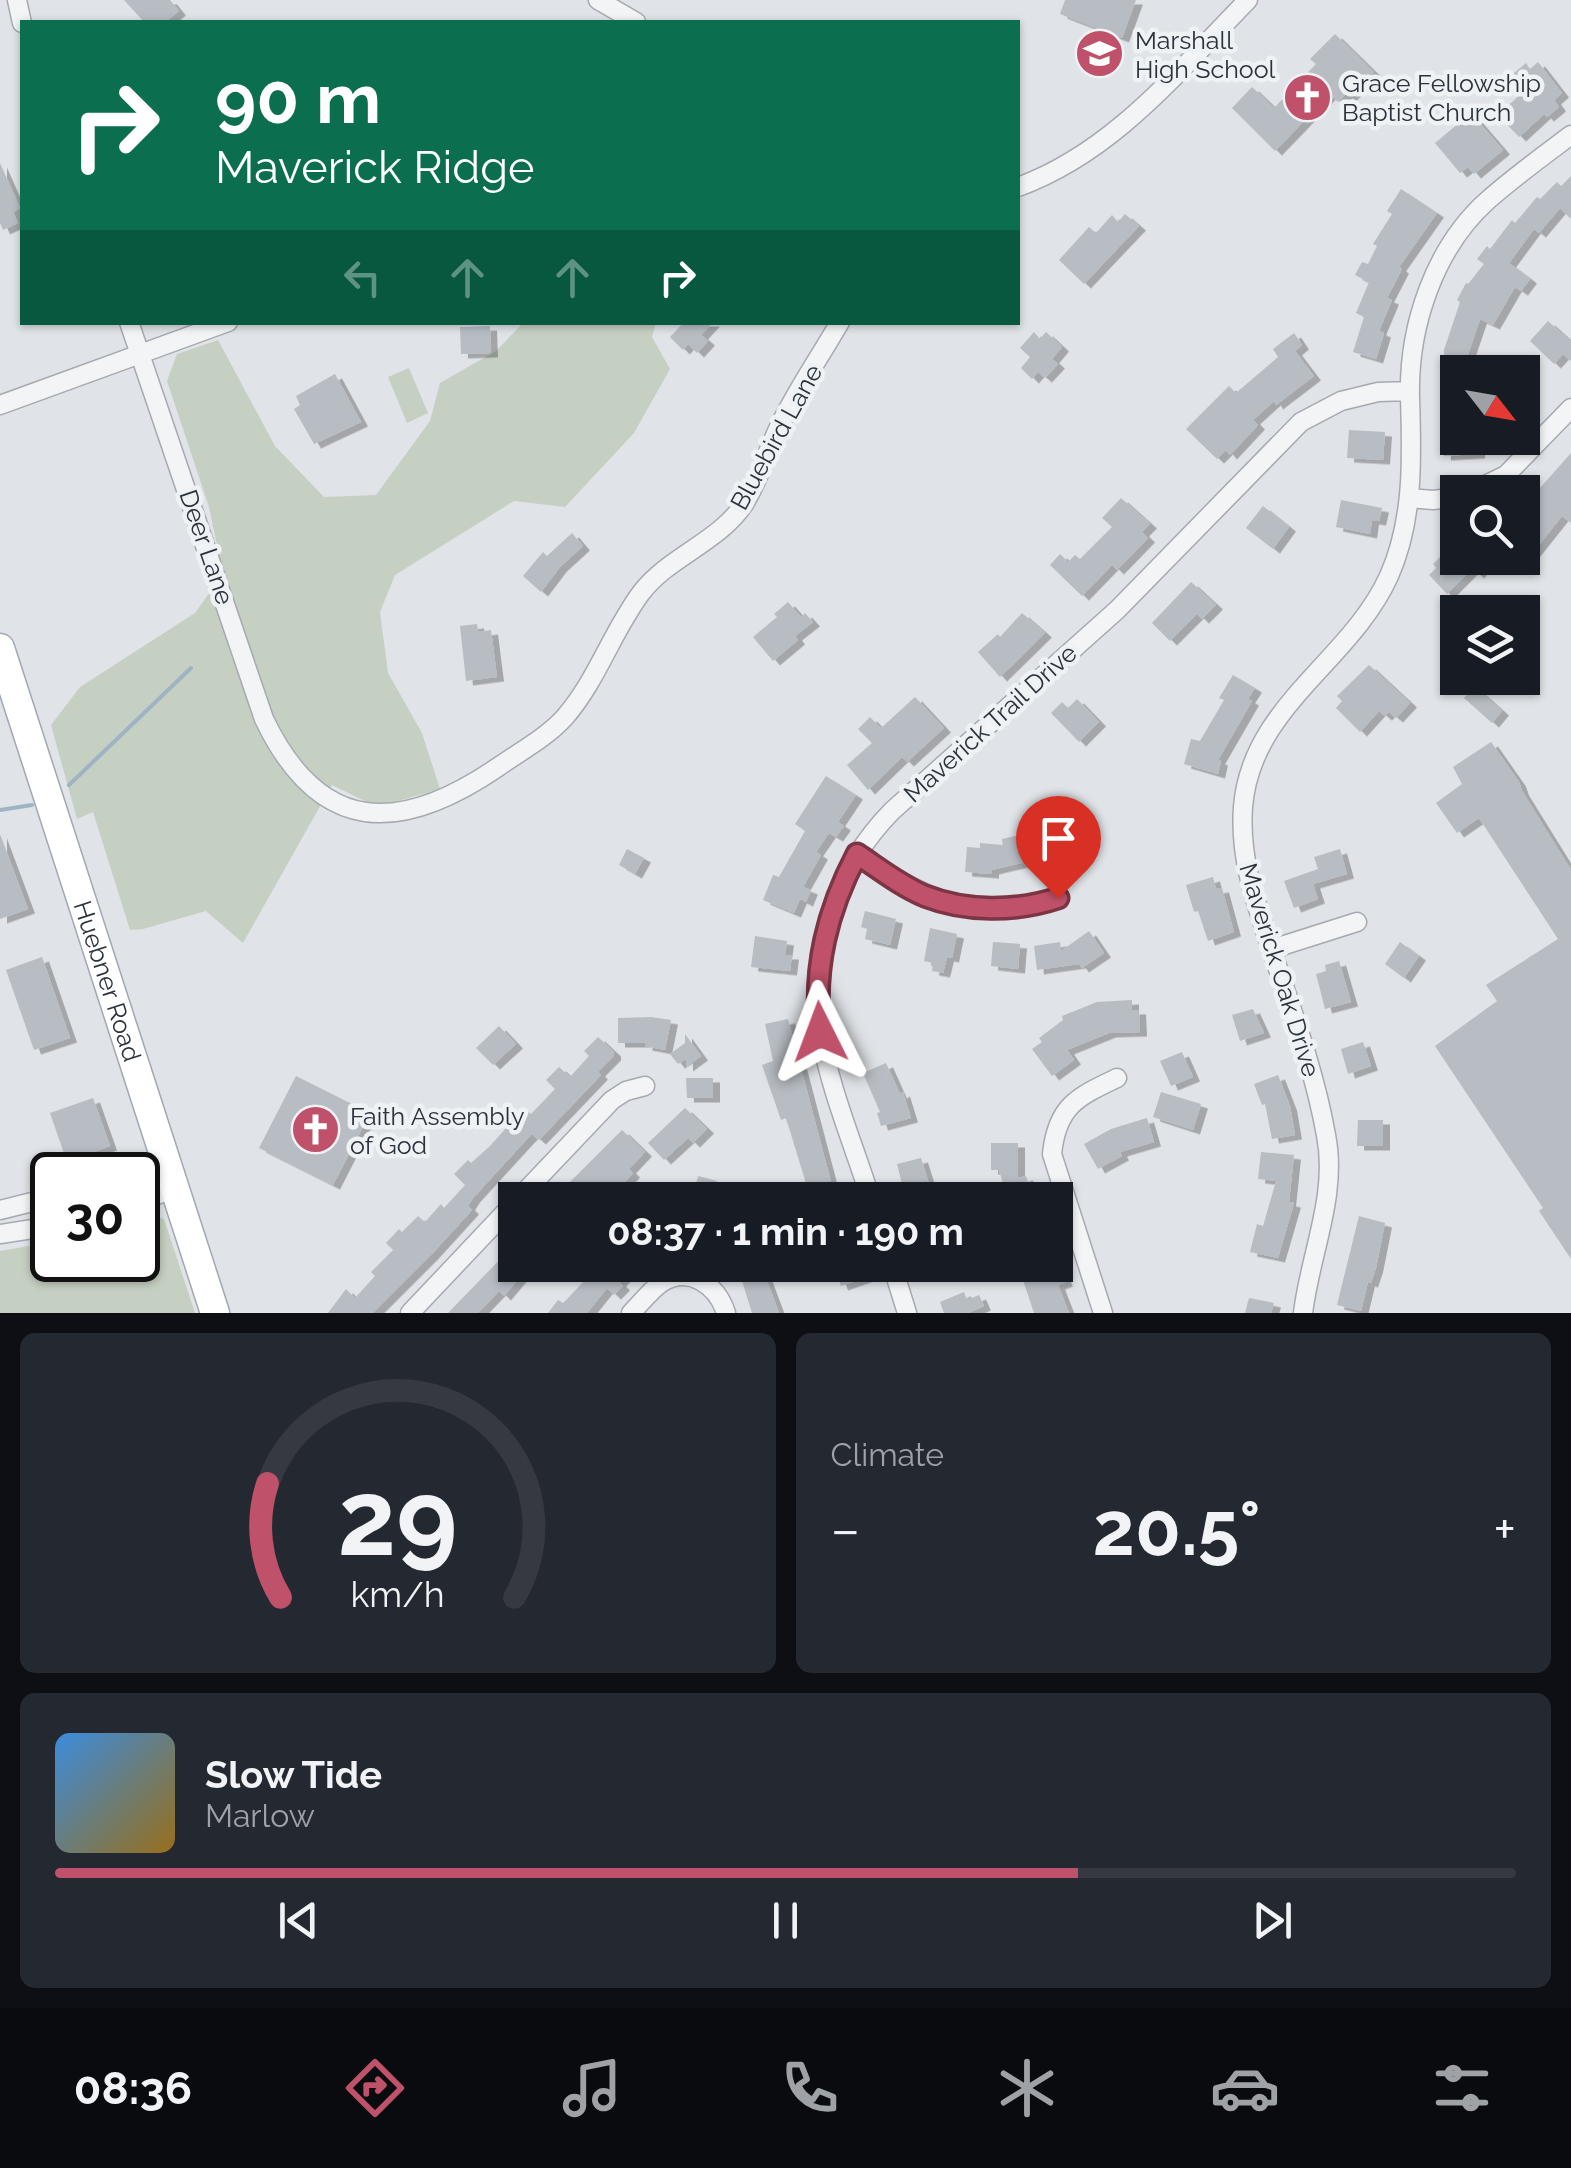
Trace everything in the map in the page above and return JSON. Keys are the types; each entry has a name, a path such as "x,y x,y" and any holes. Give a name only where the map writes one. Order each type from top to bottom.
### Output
{"main road":[{"name":"Huebner Road","path":"0,648 215,1313"}],"street":[{"path":"598,0 633,20"},
{"path":"1020,186 1094,149 1134,117 1248,0"},
{"name":"Maverick Oak Drive","path":"1303,1313 1325,1210 1327,1138 1245,862 1243,805 1250,772 1268,730 1373,606 1390,575 1400,546 1408,498 1412,448 1410,391 1418,320 1443,259 1486,201 1571,135"},
{"name":"Deer Lane","path":"130,325 264,718 292,768"},
{"path":"0,405 220,325"},
{"name":"Bluebird Lane","path":"292,768 339,804 387,815 434,805 462,792 544,735 564,718 584,691 643,590 743,505 782,421 838,325"},
{"name":"Maverick Trail Drive","path":"865,1182 826,1059 818,1008 826,927 857,854 892,811 1118,610 1302,422 1352,398 1410,391"},
{"path":"1506,475 1571,408"},
{"path":"1408,498 1440,499"},
{"path":"857,854 924,896 944,902 995,908 1022,907 1058,898"},
{"path":"1272,949 1358,922"},
{"path":"1103,1313 1052,1154 1054,1135 1069,1104 1117,1078"},
{"path":"534,1182 612,1100 645,1086"},
{"path":"160,1159 165,1157"},
{"path":"160,1194 175,1190"},
{"path":"0,1210 30,1202"},
{"path":"410,1313 498,1220"},
{"path":"0,1234 30,1229"},
{"path":"631,1313 663,1282 690,1277 700,1279 717,1292 726,1313"},
{"path":"898,1282 908,1313"}],"green space":[{"path":"521,325 655,325 652,337 670,369 634,433 565,507 514,501 395,575 380,612 388,673 422,733 440,789 377,807 332,785 243,943 206,911 130,930 93,812 77,819 51,725 80,687 195,613 223,574 209,507 167,381 177,354 218,340 275,446 324,497 376,495 430,421 440,383 496,351"},
{"path":"409,368 428,413 407,423 388,377"},
{"path":"160,1218 164,1219 195,1313 0,1313 0,1251 30,1246 30,1282 160,1282"}],"building":[{"path":"124,0 170,0 179,11 168,20 142,20"},
{"path":"1065,0 1136,0 1122,38 1060,14"},
{"name":"Grace Fellowship Baptist Church","path":"1335,34 1374,72 1349,97 1346,94 1338,102 1330,94 1275,151 1232,108 1252,87 1274,108 1316,64 1310,59"},
{"path":"1538,62 1562,93 1554,100 1559,107 1547,117 1544,114 1519,137 1498,115 1525,90 1513,74 1526,63 1530,69"},
{"path":"1471,113 1503,150 1474,174 1468,167 1460,173 1435,143"},
{"path":"0,163 20,208 13,212 18,223 3,230 0,223"},
{"path":"1571,176 1571,219 1560,208 1539,233 1534,229 1509,263 1530,279 1521,291 1515,287 1493,325 1480,319 1468,355 1444,355 1460,302 1457,300 1484,264 1477,259 1537,197 1540,199 1557,182 1561,186"},
{"path":"1401,189 1437,213 1399,267 1402,269 1387,298 1392,300 1379,331 1384,333 1376,359 1353,352 1364,317 1356,313 1369,282 1355,275 1362,262 1368,264 1377,246 1373,244 1392,214 1387,211"},
{"path":"1125,214 1139,226 1084,284 1059,260 1089,227 1096,233 1112,215 1118,222"},
{"path":"1548,321 1571,342 1571,361 1563,354 1554,364 1530,341"},
{"path":"681,325 710,325 701,335 708,341 697,353 688,344 683,350 670,337"},
{"path":"490,326 491,353 461,354 460,327"},
{"path":"1034,332 1040,339 1046,332 1062,347 1052,359 1058,364 1045,378 1038,372 1032,379 1021,368 1030,357 1020,348"},
{"path":"1294,333 1302,345 1295,351 1314,376 1276,405 1274,401 1253,420 1258,425 1230,455 1226,450 1217,459 1186,429 1229,386 1236,393 1278,357 1273,349"},
{"path":"335,374 361,422 314,444 294,409 300,405 296,396"},
{"path":"1349,430 1385,432 1383,460 1347,458"},
{"path":"1571,453 1571,523 1562,516 1540,544 1540,488"},
{"path":"1121,498 1150,524 1142,532 1148,538 1117,570 1112,565 1082,596 1050,565 1060,554 1068,562 1075,555 1080,559 1112,527 1102,518"},
{"path":"1341,500 1382,508 1379,521 1372,520 1370,534 1336,527"},
{"path":"1263,506 1289,527 1273,549 1246,528"},
{"path":"572,533 583,546 541,592 523,576 543,552 547,556"},
{"path":"1440,557 1440,575 1466,575 1447,594 1429,575 1436,568 1433,564"},
{"path":"1191,582 1216,605 1202,619 1197,614 1170,641 1152,623"},
{"path":"788,602 801,617 805,613 813,622 773,661 753,637"},
{"path":"1022,613 1045,633 1000,677 978,652 998,634 1000,637"},
{"path":"477,624 478,632 491,630 497,677 466,681 460,626"},
{"path":"1369,665 1410,703 1396,718 1379,711 1360,732 1336,708 1342,701 1337,696"},
{"path":"1233,675 1255,688 1248,699 1252,701 1218,760 1218,774 1184,764 1191,739 1200,741 1224,700 1219,698"},
{"path":"1484,695 1502,711 1492,723 1464,698"},
{"path":"915,697 944,728 907,762 902,757 868,790 847,765 872,743 858,729 870,717 881,728"},
{"path":"1077,699 1099,722 1079,742 1051,713 1062,702 1068,708"},
{"path":"1491,742 1571,870 1571,1259 1539,1211 1543,1208 1435,1046 1497,1001 1486,985 1558,939 1479,818 1457,833 1436,803 1462,784 1453,767"},
{"path":"826,776 856,795 838,822 844,826 836,837 829,833 816,852 821,855 803,887 811,890 806,902 800,899 794,913 763,900 773,875 779,877 805,831 795,824"},
{"path":"1043,814 1069,818 1064,853 1031,848 1034,860 992,870 992,874 965,872 967,847 980,848 980,843 1003,845 1002,839 1041,830"},
{"path":"0,834 28,909 0,919"},
{"path":"627,849 644,858 635,874 619,865"},
{"path":"1340,849 1347,874 1313,884 1318,899 1294,908 1284,881 1318,869 1314,857"},
{"path":"1213,877 1216,889 1222,888 1234,932 1208,941 1186,885"},
{"path":"865,911 896,919 890,945 865,939 867,929 861,927"},
{"path":"930,928 957,934 952,958 947,957 943,973 932,971 933,963 924,961"},
{"path":"1089,931 1104,953 1082,968 1079,964 1037,970 1034,946 1060,942 1061,951"},
{"path":"755,936 787,941 785,955 792,955 790,971 751,967"},
{"path":"993,942 1020,944 1018,969 991,966"},
{"path":"1400,942 1419,956 1404,978 1385,964"},
{"path":"42,957 70,1038 34,1050 6,970"},
{"path":"1339,961 1351,1002 1325,1009 1316,974 1326,971 1325,965"},
{"path":"1132,1000 1132,1010 1139,1010 1140,1032 1109,1033 1067,1050 1074,1060 1052,1076 1032,1049 1042,1042 1039,1038 1063,1020 1062,1016 1097,1002"},
{"path":"1253,1009 1264,1033 1240,1041 1232,1015"},
{"path":"618,1018 671,1020 665,1050 645,1046 646,1043 618,1043"},
{"path":"788,1019 831,1182 806,1182 786,1118 781,1120 762,1065 773,1061 765,1024"},
{"path":"499,1026 516,1044 493,1065 476,1048"},
{"path":"685,1034 701,1056 686,1067 686,1059 678,1064 670,1054 685,1043"},
{"path":"598,1037 614,1052 598,1072 601,1075 539,1140 532,1134 527,1139 473,1198 468,1206 472,1210 431,1255 373,1313 328,1313 346,1289 355,1298 375,1276 371,1272 393,1250 386,1243 399,1229 402,1232 418,1216 425,1222 441,1204 444,1208 465,1185 454,1174 468,1160 471,1163 507,1127 510,1130 528,1111 531,1114 555,1089 546,1080 559,1067 570,1077 589,1056 584,1051"},
{"path":"1363,1042 1371,1066 1348,1074 1341,1049"},
{"path":"1182,1052 1193,1077 1171,1086 1160,1061"},
{"path":"886,1063 900,1094 903,1092 911,1118 881,1126 877,1113 880,1112 863,1073"},
{"path":"1278,1075 1290,1106 1295,1135 1272,1139 1265,1104 1262,1105 1254,1084"},
{"name":"Faith Assembly of God","path":"296,1076 370,1113 333,1185 259,1148"},
{"path":"686,1078 713,1078 713,1098 687,1098"},
{"path":"1161,1092 1201,1104 1193,1130 1153,1117"},
{"path":"93,1098 110,1146 94,1152 64,1152 50,1113"},
{"path":"685,1108 707,1129 693,1143 688,1138 664,1160 648,1143"},
{"path":"1147,1118 1154,1142 1120,1152 1122,1156 1098,1169 1084,1144 1111,1129"},
{"path":"1358,1120 1383,1120 1383,1146 1357,1146"},
{"path":"622,1130 645,1152 629,1169 633,1173 625,1182 570,1182"},
{"path":"991,1143 1018,1143 1018,1178 1026,1176 1028,1182 1003,1182 999,1170 991,1170"},
{"path":"1261,1152 1294,1155 1289,1202 1294,1203 1278,1258 1250,1252 1257,1224 1263,1226 1276,1181 1258,1179"},
{"path":"921,1158 928,1182 902,1182 897,1164"},
{"path":"698,1176 717,1181 717,1182 696,1182"},
{"path":"1359,1216 1385,1223 1376,1268 1361,1311 1337,1305"},
{"path":"498,1262 498,1282 516,1282 504,1296 499,1291 478,1313 448,1313"},
{"path":"583,1282 619,1282 623,1286 614,1295 607,1288 587,1313 548,1313 558,1300 563,1303"},
{"path":"742,1282 767,1282 779,1313 752,1313"},
{"path":"1024,1282 1066,1282 1058,1285 1069,1313 1034,1313"},
{"path":"964,1292 967,1300 979,1295 984,1306 968,1313 944,1313 940,1302"},
{"path":"1249,1298 1274,1303 1271,1313 1245,1313"}],"waterway":[{"path":"69,785 191,668"},
{"path":"0,810 32,805"}],"place":[{"name":"Marshall High School","path":"1100,54"},
{"name":"Grace Fellowship Baptist Church","path":"1307,97"},
{"name":"Faith Assembly of God","path":"315,1130"}],"route":[{"path":"820,1032 818,980 826,927 857,854 924,896 944,902 995,908 1042,904 1058,898"}]}
